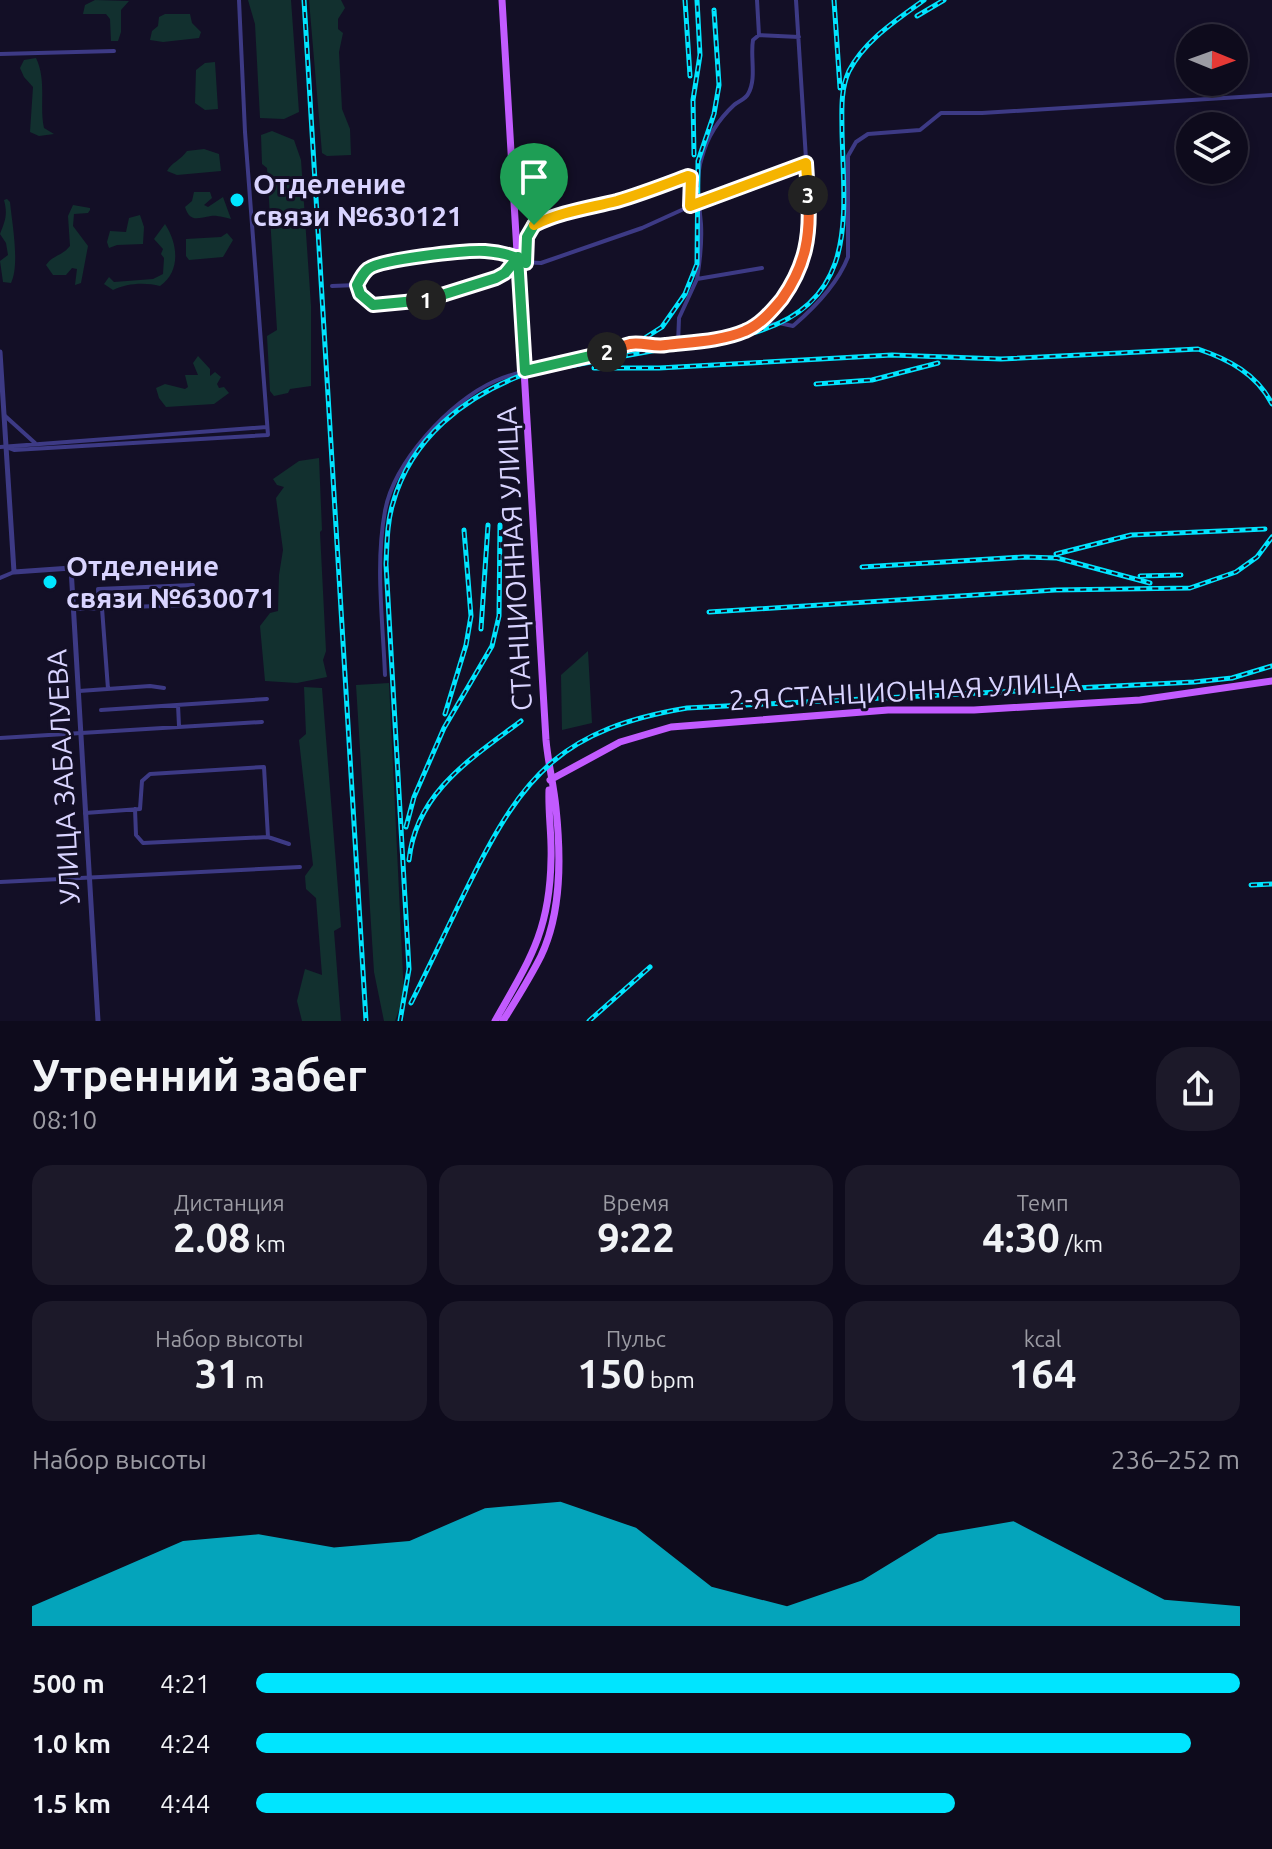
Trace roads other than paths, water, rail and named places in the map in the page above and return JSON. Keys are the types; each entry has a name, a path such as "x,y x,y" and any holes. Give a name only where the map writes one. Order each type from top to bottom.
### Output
{"main road":[{"name":"СТАНЦИОННАЯ УЛИЦА","path":"495,1021 534,953 544,924 551,857 550,780 502,0"},
{"name":"2-Я СТАНЦИОННАЯ УЛИЦА","path":"550,780 620,742 671,727 888,710 974,710 1140,700 1272,681"},
{"name":"СТАНЦИОННАЯ УЛИЦА","path":"503,1021 542,954 551,925 559,855 556,804 550,780"}],"street":[{"path":"3,447 14,450 75,448 268,435 246,144 239,0"},
{"path":"757,0 759,35"},
{"path":"745,331 772,311 796,278 803,262 810,223 796,0"},
{"path":"678,344 679,318 697,279 700,254 698,176 710,134 735,104 747,97 753,77 753,40 759,35 799,37"},
{"path":"0,54 114,51"},
{"path":"385,675 381,551 385,510 392,487 426,435 479,389 525,371 592,357 632,344 678,344 779,323 793,326 843,271 848,257 848,156 856,142 868,134 920,130 941,113 1272,95"},
{"path":"357,285 367,270 377,264 420,257 480,251 518,257 526,263 559,257 642,228 699,202 806,163"},
{"path":"526,263 530,230 545,219 597,203 620,200 688,176 693,182 690,206"},
{"path":"357,285 360,294 373,305 423,300 496,278 505,273 518,257"},
{"path":"697,279 762,268"},
{"path":"332,286 357,285"},
{"path":"0,352 3,447 14,572 0,578"},
{"path":"4,415 35,443"},
{"path":"3,447 267,427"},
{"name":"УЛИЦА ЗАБАЛУЕВА","path":"14,572 71,568 98,1021"},
{"path":"108,690 98,589 193,585"},
{"path":"73,609 185,605 203,595 255,591"},
{"path":"79,691 150,686 164,688"},
{"path":"101,710 267,699"},
{"path":"178,705 179,727"},
{"path":"0,738 262,722"},
{"path":"85,813 140,809 142,781 150,774 264,767 268,837"},
{"path":"135,809 136,835 143,843 268,837 289,844"},
{"path":"0,882 300,867"}],"railway":[{"path":"304,0 366,1021"},
{"path":"685,0 690,76"},
{"path":"694,155 693,100 700,55 697,0"},
{"path":"834,0 840,88"},
{"path":"400,1021 409,969 386,564 390,518 401,480 427,439 443,422 503,383 525,374 756,332 789,318 813,300 829,278 843,224 842,109 846,78 873,40 924,0"},
{"path":"917,16 944,0"},
{"path":"626,350 662,327 685,294 697,264 698,161 714,114 719,85 714,10"},
{"path":"594,368 659,368 892,355 1001,359 1198,349 1241,369 1266,393 1272,404"},
{"path":"816,384 872,380 938,363"},
{"path":"481,629 488,525"},
{"path":"406,827 414,797 444,728 492,646 499,616 500,525"},
{"path":"1056,554 1131,535 1265,529"},
{"path":"445,714 466,645 471,616 464,530"},
{"path":"709,612 1055,590 1190,588 1236,572 1257,557 1272,537"},
{"path":"862,567 1024,557 1057,558 1150,583"},
{"path":"1140,576 1181,575"},
{"path":"411,1003 470,882 509,812 552,762 608,729 687,708 1194,682 1232,678 1272,666"},
{"path":"409,860 414,836 435,796 466,763 521,721"},
{"path":"1251,885 1272,884"},
{"path":"589,1021 650,967"}],"place":[{"name":"Отделение связи №630121","path":"237,200"},
{"name":"Отделение связи №630071","path":"50,582"}]}
